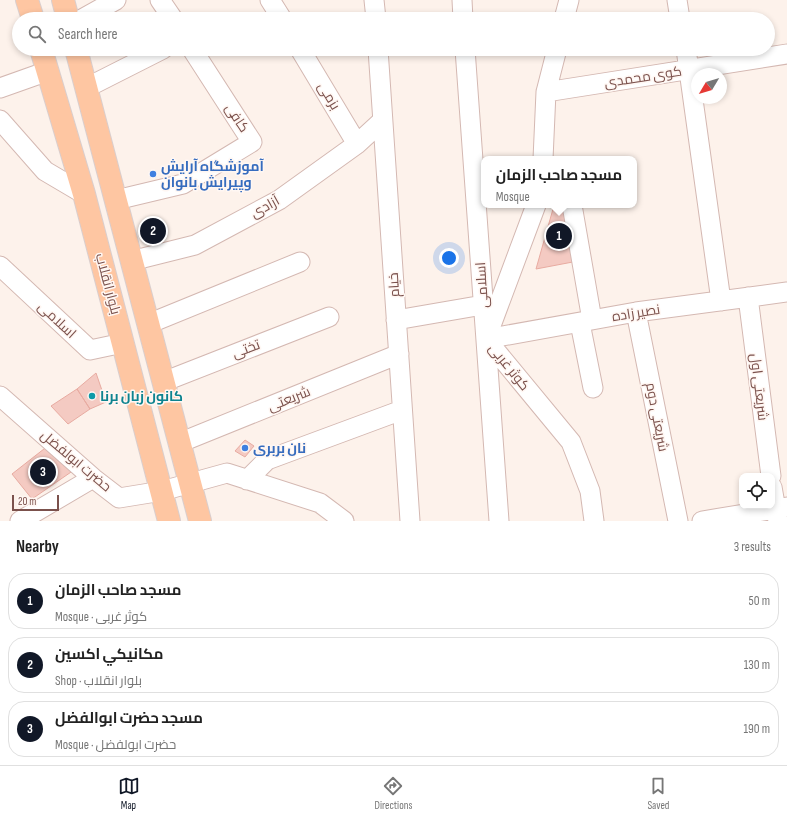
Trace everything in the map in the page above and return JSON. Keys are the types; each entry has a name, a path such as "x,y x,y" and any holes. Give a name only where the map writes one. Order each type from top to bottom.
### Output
{"main road":[{"path":"27,0 31,12"},
{"path":"63,0 66,12"},
{"name":"بلوار انقلاب","path":"44,56 84,194 169,521"},
{"name":"بلوار انقلاب","path":"78,56 200,521"}],"street":[{"path":"95,12 116,0"},
{"path":"160,0 168,12"},
{"path":"270,0 278,12"},
{"path":"374,0 375,12"},
{"path":"462,0 463,12"},
{"path":"566,12 569,0"},
{"path":"677,0 679,12"},
{"name":"کوی محمدی","path":"775,56 787,54"},
{"path":"86,88 149,56"},
{"name":"کافی","path":"116,200 183,184 252,142 197,56"},
{"name":"بزمی","path":"304,56 357,144"},
{"name":"خیام","path":"378,56 410,521"},
{"name":"اسلامی","path":"465,56 499,521"},
{"path":"543,156 546,92 555,56"},
{"path":"687,56 721,301"},
{"name":"کوی محمدی","path":"546,92 775,56"},
{"path":"0,88 48,71"},
{"path":"0,120 45,171 84,194"},
{"name":"آزادی","path":"131,261 196,244 279,200 357,144 382,121"},
{"name":"کوثر غربی","path":"535,208 486,339 571,442 590,491 594,521"},
{"path":"572,208 593,388"},
{"path":"148,324 300,262"},
{"name":"اسلامی","path":"0,266 90,350 123,343"},
{"name":"نصیر زاده","path":"486,339 636,312 787,292"},
{"name":"شریعتی اول","path":"748,297 771,473"},
{"path":"396,320 483,305"},
{"name":"شریعتی دوم","path":"636,312 678,521"},
{"name":"تختی","path":"163,382 329,317"},
{"name":"شریعتی","path":"179,443 398,354"},
{"name":"حضرت ابولفضل","path":"0,396 93,478 119,498 162,491 190,483"},
{"path":"247,480 268,460 402,410"},
{"path":"190,483 227,474 320,503 344,521"},
{"path":"20,521 93,478"},
{"path":"702,521 731,515 780,512 775,496"}],"building":[{"path":"553,209 570,210 578,261 536,269"},
{"name":"کانون زبان برنا","path":"96,373 106,402 90,409 77,389"},
{"path":"77,389 90,409 68,424 51,406"},
{"name":"نان بربری","path":"245,440 254,446 245,457 235,451"},
{"path":"49,445 74,470 32,499 12,474"}],"place":[{"name":"آموزشگاه آرایش وپیرایش بانوان","path":"153,174"},
{"name":"مكانيكي اكسين","path":"153,231"},
{"name":"مسجد صاحب الزمان","path":"559,236"},
{"name":"کانون زبان برنا","path":"92,396"},
{"name":"نان بربری","path":"245,448"},
{"name":"مسجد حضرت ابوالفضل","path":"43,472"}]}
